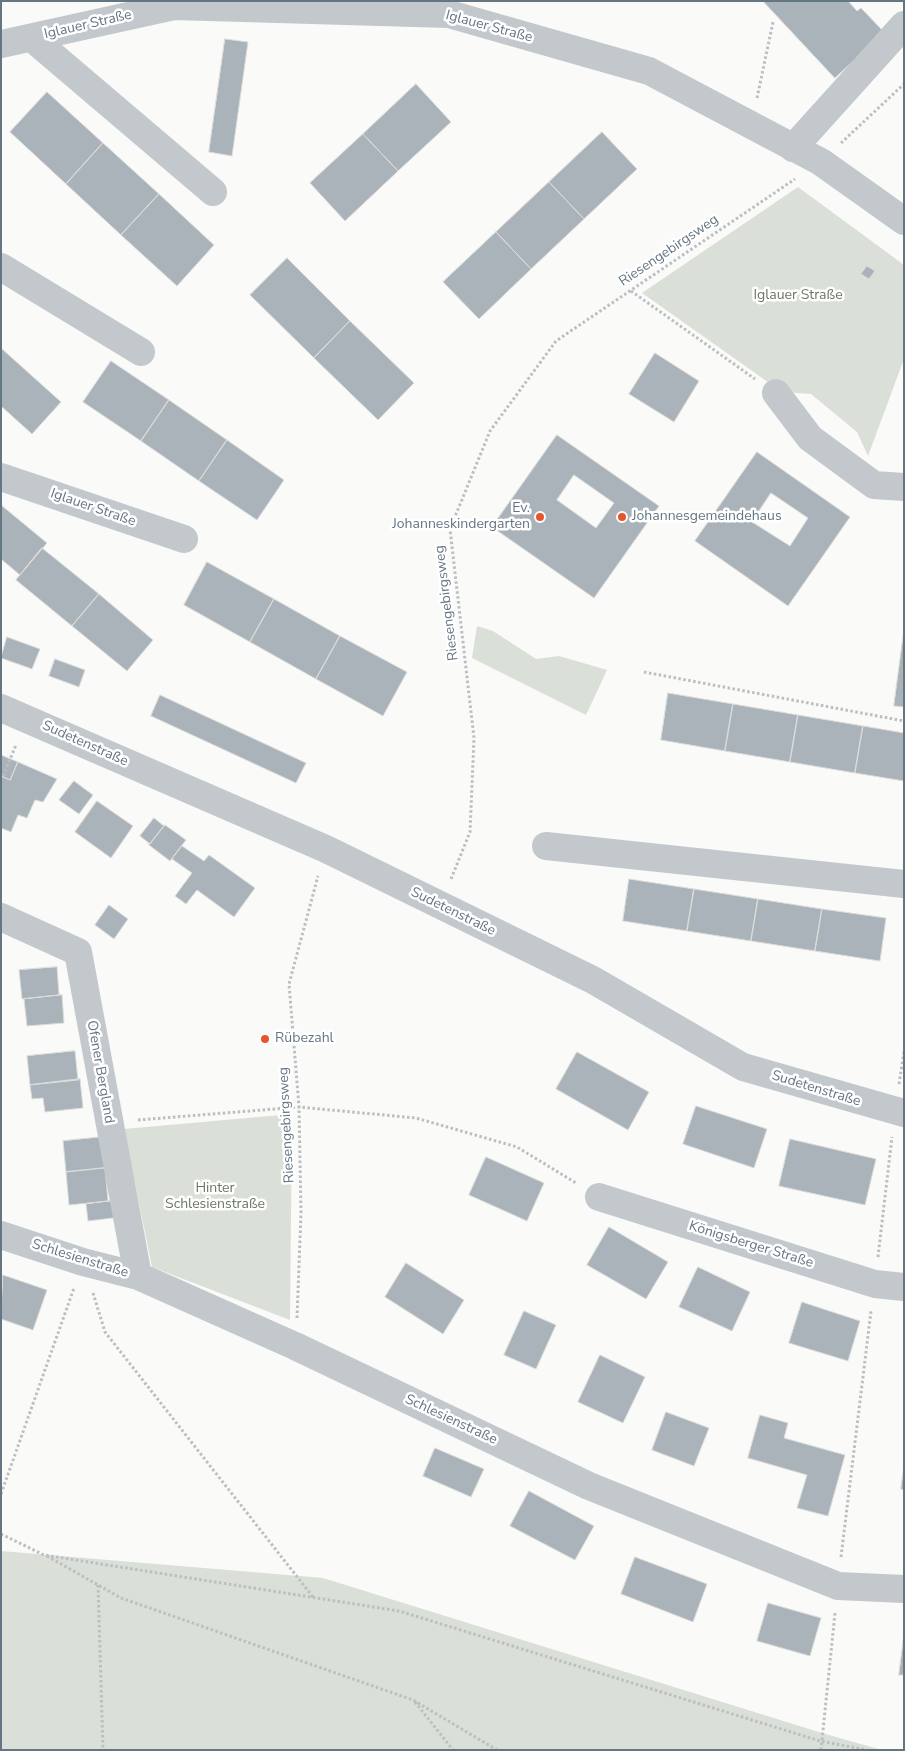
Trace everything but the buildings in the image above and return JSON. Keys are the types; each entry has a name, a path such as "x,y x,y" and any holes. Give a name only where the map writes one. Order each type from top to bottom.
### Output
{"street":[{"name":"Iglauer Straße","path":"1,44 174,6 450,14 649,71 821,162 904,221"},
{"path":"793,148 904,25"},
{"name":"Iglauer Straße","path":"32,38 213,192"},
{"path":"1,267 141,352"},
{"path":"776,393 810,438 874,484 904,487"},
{"name":"Iglauer Straße","path":"1,477 184,539"},
{"name":"Sudetenstraße","path":"1,708 326,849 593,980 743,1067 904,1113"},
{"path":"546,846 904,884"},
{"name":"Ofener Bergland","path":"1,918 78,952 138,1276"},
{"name":"Königsberger Straße","path":"599,1197 876,1274 904,1287"},
{"name":"Schlesienstraße","path":"1,1235 83,1262 138,1276 295,1346 588,1486 838,1586 904,1589"}],"path":[{"path":"752,126 773,22"},
{"name":"Riesengebirgsweg","path":"440,905 470,832 474,738 450,529 490,432 556,342 821,162 904,84"},
{"path":"631,291 776,393"},
{"path":"644,672 904,721"},
{"path":"3,776 27,718"},
{"name":"Riesengebirgsweg","path":"295,1346 301,1213 299,1107 289,984 326,849"},
{"path":"903,1062 904,1052"},
{"path":"110,1122 299,1107 416,1118 517,1148 599,1197"},
{"path":"841,1554 891,1152"},
{"path":"1,1494 83,1262"},
{"path":"83,1262 105,1332 314,1597"},
{"path":"1,1534 44,1555 121,1598 413,1700 497,1750"},
{"path":"44,1555 400,1611 820,1741 867,1750"},
{"path":"98,1585 102,1750"},
{"path":"821,1750 820,1741 834,1625"},
{"path":"413,1700 453,1750"}],"green space":[{"name":"Iglauer Straße","path":"798,187 904,265 904,359 868,456 857,432 811,394 782,392 642,293"},
{"path":"477,626 493,631 536,659 559,656 607,670 586,715 472,658"},
{"name":"Hinter Schlesienstraße","path":"292,1114 290,1320 152,1267 124,1129"},
{"path":"1,1551 323,1578 882,1750 1,1750"}],"place":[{"name":"Ev. Johanneskindergarten","path":"540,517"},
{"name":"Johannesgemeindehaus","path":"622,517"},
{"name":"Rübezahl","path":"265,1039"}]}
